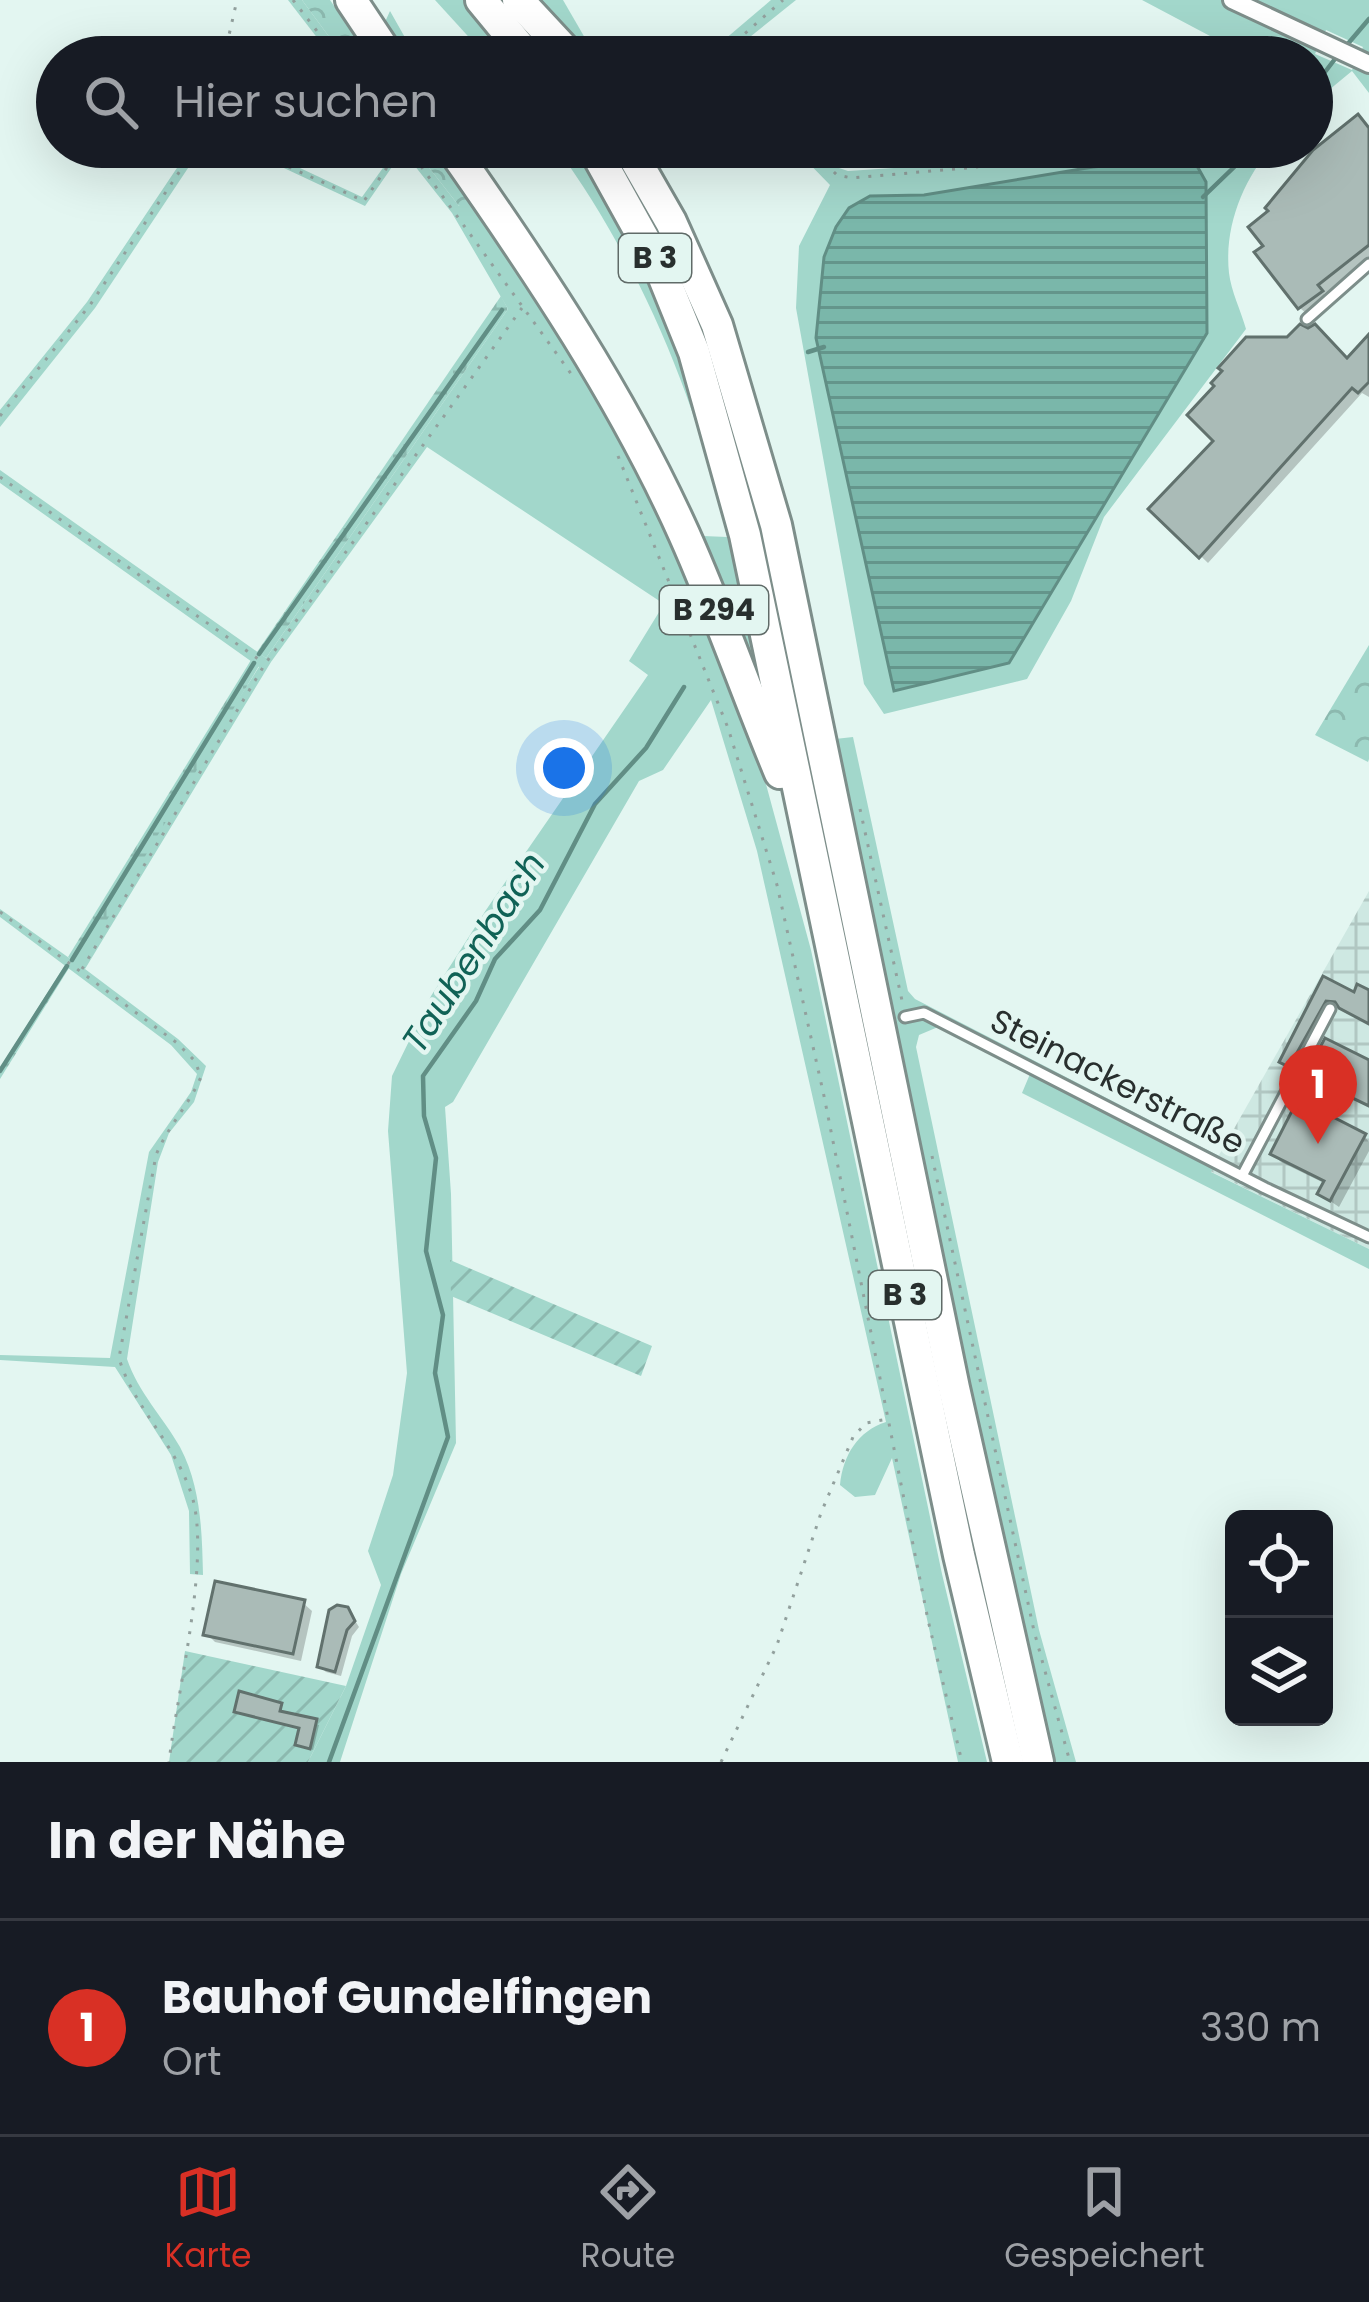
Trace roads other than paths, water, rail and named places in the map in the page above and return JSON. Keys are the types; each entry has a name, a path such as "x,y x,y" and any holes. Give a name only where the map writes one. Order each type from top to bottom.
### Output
{"highway":[{"path":"351,0 375,36"},
{"path":"481,0 511,36"},
{"path":"518,0 553,36"},
{"path":"541,0 561,36"},
{"name":"B 294","path":"465,168 572,327 683,532 804,829"},
{"name":"B 3","path":"605,168 660,268 703,376 745,535 959,1555 1008,1762"},
{"name":"B 3","path":"640,168 671,222 717,325 776,525 958,1410 1038,1762"}],"street":[{"path":"1232,0 1308,36"},
{"path":"1333,47 1363,61"}],"lane":[{"path":"1307,319 1369,264"},
{"path":"1242,1176 1330,1009"},
{"name":"Steinackerstraße","path":"905,1017 924,1013 1369,1237"}],"waterway":[{"name":"Taubenbach","path":"1346,46 1369,19"},
{"name":"Taubenbach","path":"1333,62 1338,55"},
{"name":"Taubenbach","path":"1203,197 1233,168"},
{"path":"259,654 502,310"},
{"name":"Taubenbach","path":"808,352 824,347"},
{"path":"72,960 254,663"},
{"name":"Taubenbach","path":"329,1762 448,1437 435,1373 443,1315 426,1251 436,1158 424,1116 423,1076 476,1001 495,959 540,910 595,804 646,748 684,687"},
{"path":"0,1071 67,966"}],"place":[{"name":"Bauhof Gundelfingen","path":"1318,1144"}]}
